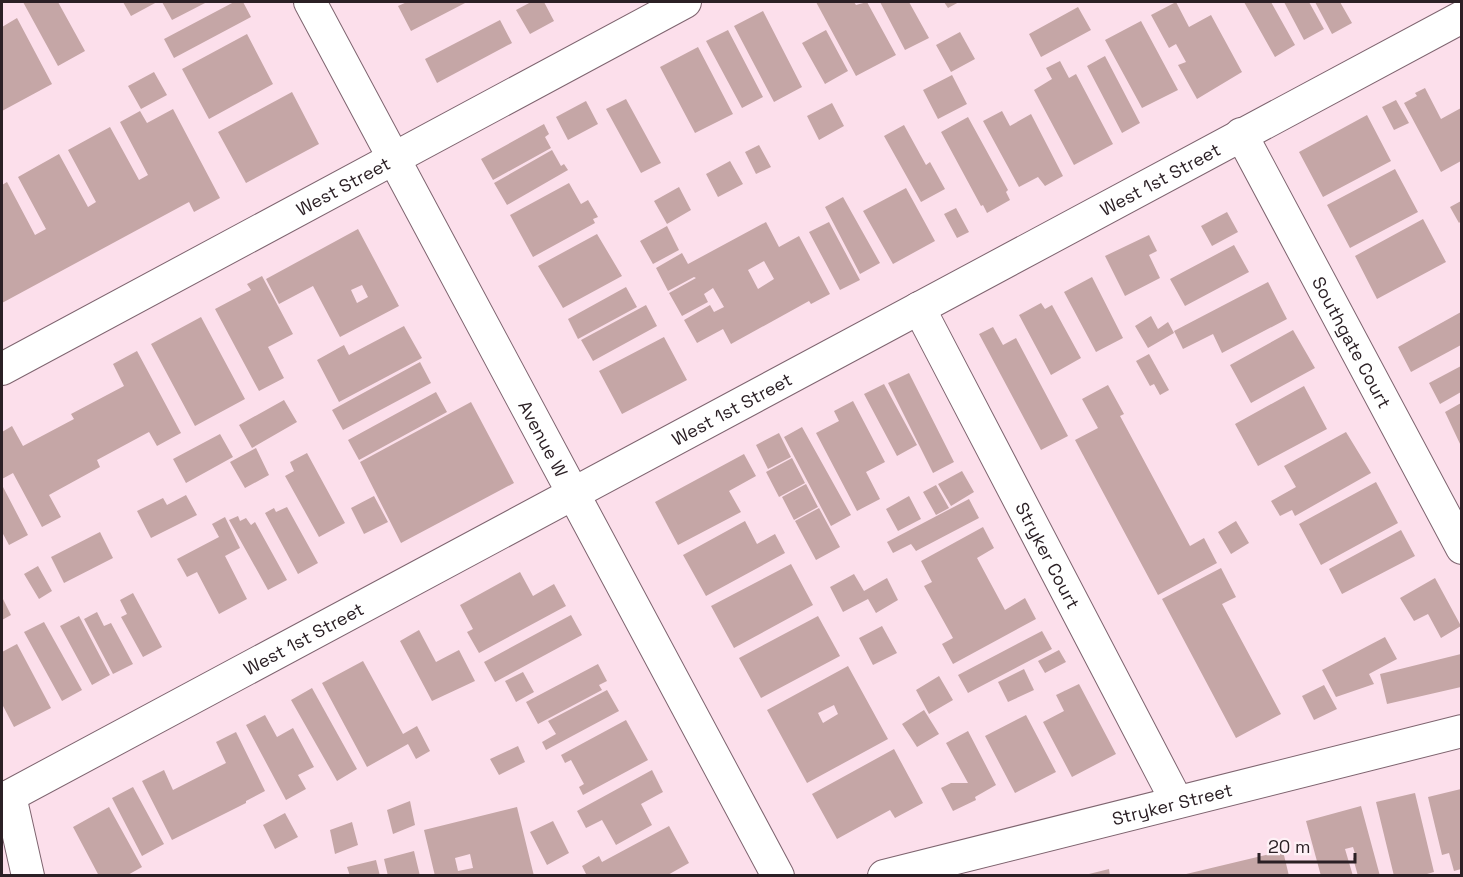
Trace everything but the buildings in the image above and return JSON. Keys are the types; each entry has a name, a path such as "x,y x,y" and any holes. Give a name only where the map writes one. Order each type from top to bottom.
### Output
{"street":[{"name":"Avenue W","path":"310,2 778,876"},
{"name":"West Street","path":"2,369 685,2"},
{"name":"West 1st Street","path":"6,798 1461,17"},
{"name":"Southgate Court","path":"1241,134 1461,548"},
{"name":"Stryker Court","path":"919,308 1177,802"},
{"name":"Stryker Street","path":"884,876 1461,731"},
{"path":"6,798 28,876"}]}
